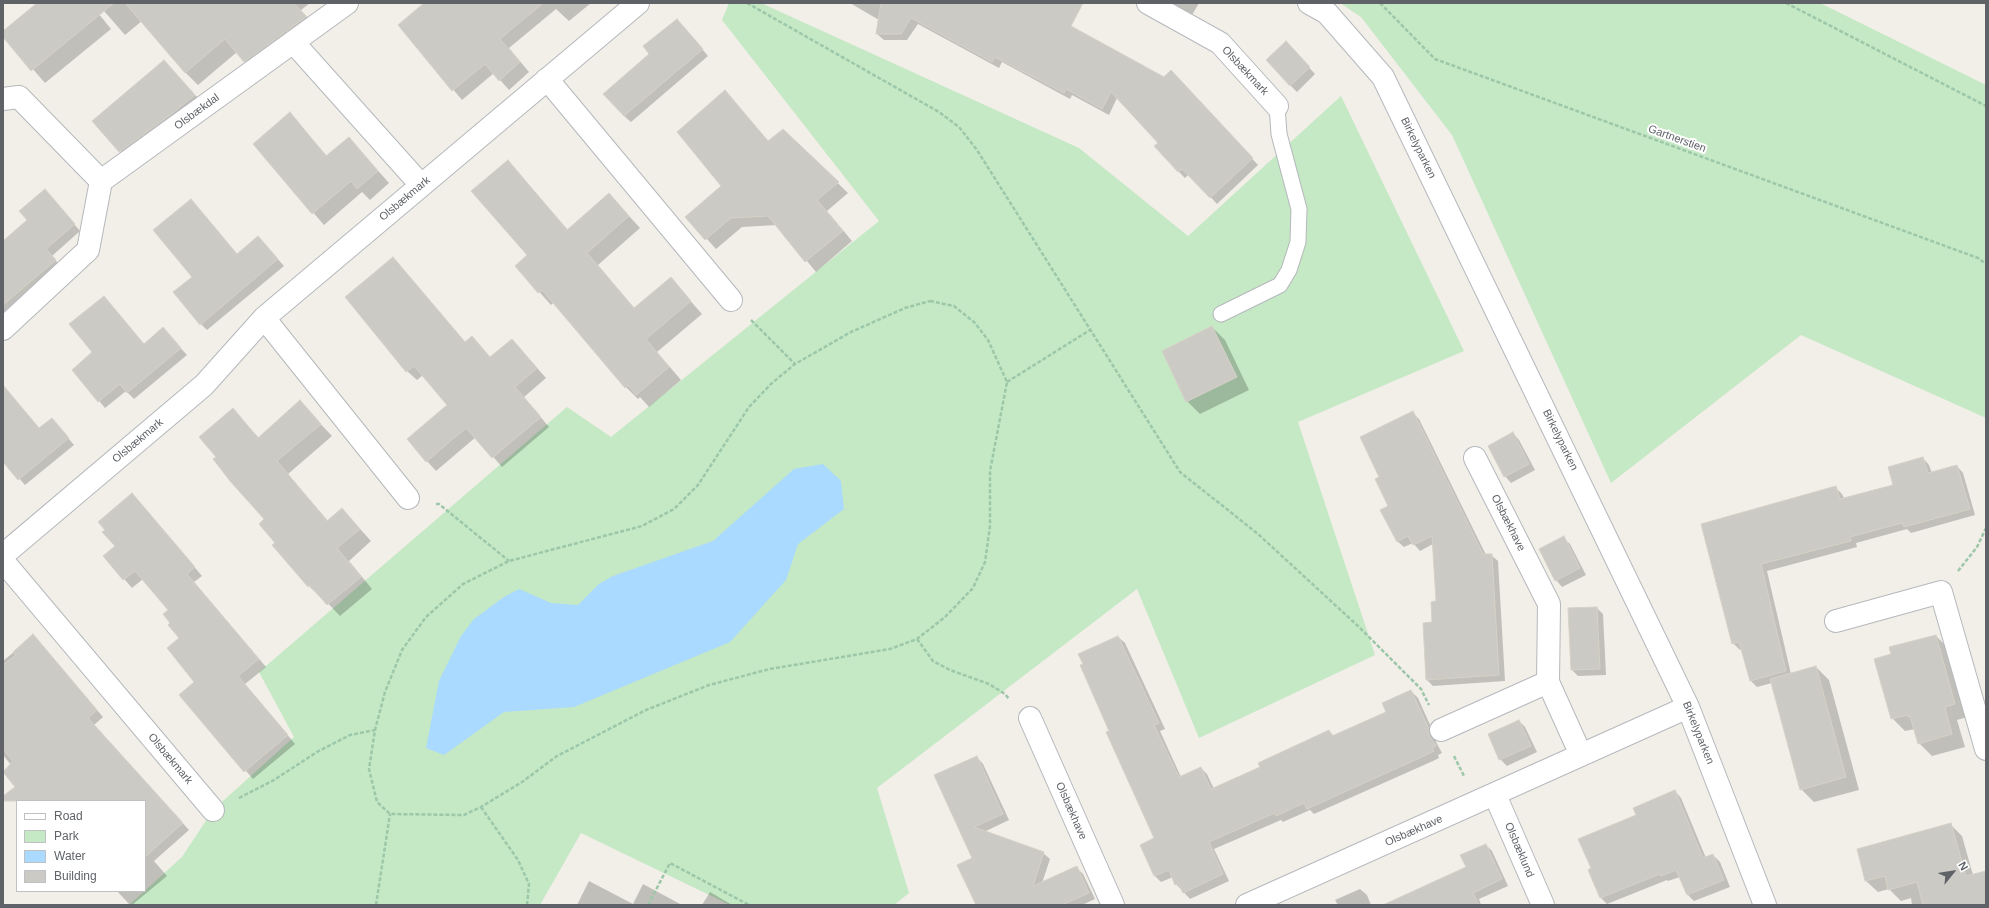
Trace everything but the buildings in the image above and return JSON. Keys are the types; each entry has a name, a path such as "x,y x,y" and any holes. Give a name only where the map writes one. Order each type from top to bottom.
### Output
{"street":[{"name":"Olsbækdal","path":"101,181 347,3"},
{"name":"Olsbækmark","path":"3,554 204,385 264,318 638,3"},
{"name":"Olsbækmark","path":"1148,3 1220,43 1278,106"},
{"name":"Birkelyparken","path":"1309,3 1327,13 1383,76 1688,708 1765,905"},
{"path":"293,42 422,185"},
{"path":"547,79 730,300"},
{"path":"3,99 19,97 101,181 88,250 3,329"},
{"path":"264,318 408,498"},
{"name":"Olsbækhave","path":"1474,458 1549,604 1548,682 1581,755"},
{"name":"Olsbækmark","path":"3,562 213,810"},
{"path":"1836,621 1941,592 1986,749"},
{"path":"1441,730 1548,682"},
{"name":"Olsbækhave","path":"1247,905 1688,708"},
{"name":"Olsbækhave","path":"1030,718 1113,905"},
{"name":"Olsbæklund","path":"1486,799 1543,905"}],"lane":[{"path":"1221,314 1280,285 1290,270 1298,242 1299,209 1279,134 1278,106"}],"path":[{"path":"747,3 939,112 959,127 977,150 1180,472 1258,534 1358,626 1421,689 1441,730 1486,799"},
{"name":"Gartnerstien","path":"1380,3 1435,59 1971,256 1986,264"},
{"path":"1786,3 1986,106"},
{"path":"730,300 795,364"},
{"path":"930,302 954,306 974,323 988,340 1007,382 990,471 990,526 985,562 973,588 945,617 917,639 890,649 770,669 709,685 646,710 599,733 557,756 522,782 481,807 464,814 390,814 377,802 369,769 375,730 385,692 402,650 426,617 463,584 509,561 642,526 674,509 698,485 749,407 772,383 795,364 851,332 905,308 930,302"},
{"path":"1007,382 1090,330"},
{"path":"408,498 439,504 509,561"},
{"path":"1941,592 1977,547 1986,528"},
{"path":"917,639 933,660 950,670 989,684 1005,694 1016,710 1030,718"},
{"path":"213,810 274,780 318,752 350,736 375,730"},
{"path":"481,807 518,860 530,884 527,905"},
{"path":"376,905 390,814"},
{"path":"648,905 670,863 749,905"}],"green space":[{"path":"729,3 761,3 1079,148 1188,236 1341,96 1464,351 1298,422 1375,655 1199,738 1137,589 877,788 909,893 894,905 730,905 581,833 540,905 129,905 143,892 146,892 146,890 182,857 213,810 294,737 259,672 567,407 611,437 879,221 722,20"},
{"path":"1340,3 1820,3 1986,85 1986,418 1801,335 1611,483 1452,135 1361,17"}],"water":[{"path":"823,464 841,481 844,509 798,544 786,580 730,642 574,707 504,712 444,755 426,748 439,681 461,636 474,619 504,597 519,589 551,603 578,605 599,584 613,576 713,541 794,469"}]}
